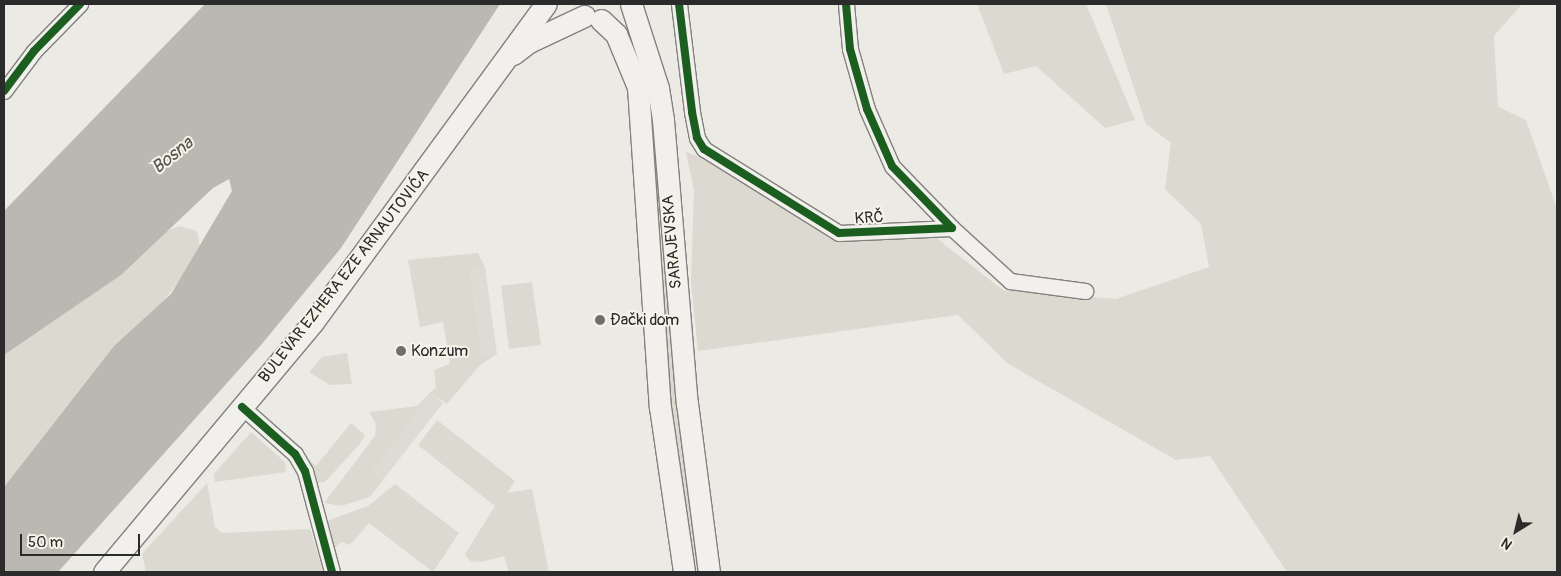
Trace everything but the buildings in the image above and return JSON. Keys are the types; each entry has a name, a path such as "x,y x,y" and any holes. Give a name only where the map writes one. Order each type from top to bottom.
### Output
{"main road":[{"name":"BULEVAR EZHERA EZE ARNAUTOVIĆA","path":"104,572 242,407 371,245 499,66 546,4"},
{"name":"BULEVAR EZHERA EZE ARNAUTOVIĆA","path":"499,66 529,42 585,13 618,15 630,4"},
{"name":"SARAJEVSKA","path":"630,4 660,96 686,393 709,572"},
{"name":"SARAJEVSKA","path":"585,13 616,34 638,87 660,407 684,572"}],"street":[{"path":"4,91 34,51 80,4"},
{"name":"KRČ","path":"678,4 692,112 697,138 704,149 839,233 952,228"},
{"path":"846,4 853,58 867,109 892,166 952,228 1010,281 1085,291"},
{"path":"242,407 282,441 305,471 332,572"}],"shaded area":[{"path":"977,4 1086,4 1135,120 1105,128 1036,66 1004,74"},
{"path":"1106,4 1522,4 1494,36 1498,107 1526,120 1557,209 1557,572 1287,572 1210,456 1176,460 1007,363 958,315 698,351 691,282 694,190 686,152 736,170 839,237 935,237 1003,290 1116,299 1209,267 1201,224 1165,189 1171,143 1146,124"},
{"path":"651,86 701,572 697,572 670,415"},
{"path":"179,226 197,231 200,247 185,273 156,311 114,346 4,487 4,355 121,275 159,234"},
{"path":"478,253 485,267 470,269 482,356 497,354 479,366 447,404 432,394 372,472 383,480 370,497 341,506 324,503 375,436 376,424 369,412 417,406 436,387 434,370 450,364 443,322 420,327 408,260"},
{"path":"485,267 497,354 482,356 470,269"},
{"path":"532,282 541,345 509,349 501,286"},
{"path":"347,353 352,384 330,385 309,372 322,357"},
{"path":"432,394 443,403 383,480 372,472"},
{"path":"437,420 515,481 507,493 532,489 549,572 509,572 504,556 481,562 470,561 465,554 495,506 418,445"},
{"path":"351,423 365,435 359,445 325,482 316,483 303,455 316,466"},
{"path":"251,432 285,462 286,472 215,482 214,474"},
{"path":"207,483 215,527 222,533 310,529 323,572 146,572 142,554"},
{"path":"395,484 459,533 433,572 369,523 350,545 342,542 333,549 324,522 368,506"}],"water":[{"name":"Bosna","path":"205,4 500,4 341,248 261,345 58,572 4,572 4,487 114,346 171,294 232,191 229,179 213,188 121,275 4,355 4,211"}],"cycle path":[{"path":"4,91 34,51 80,4"},
{"path":"679,4 692,112 697,138 704,149 839,233 952,228 892,166 867,109 850,49 846,4"},
{"path":"242,407 295,454 305,471 332,572"}],"place":[{"name":"Đački dom","path":"600,320"},
{"name":"Konzum","path":"401,351"}]}
